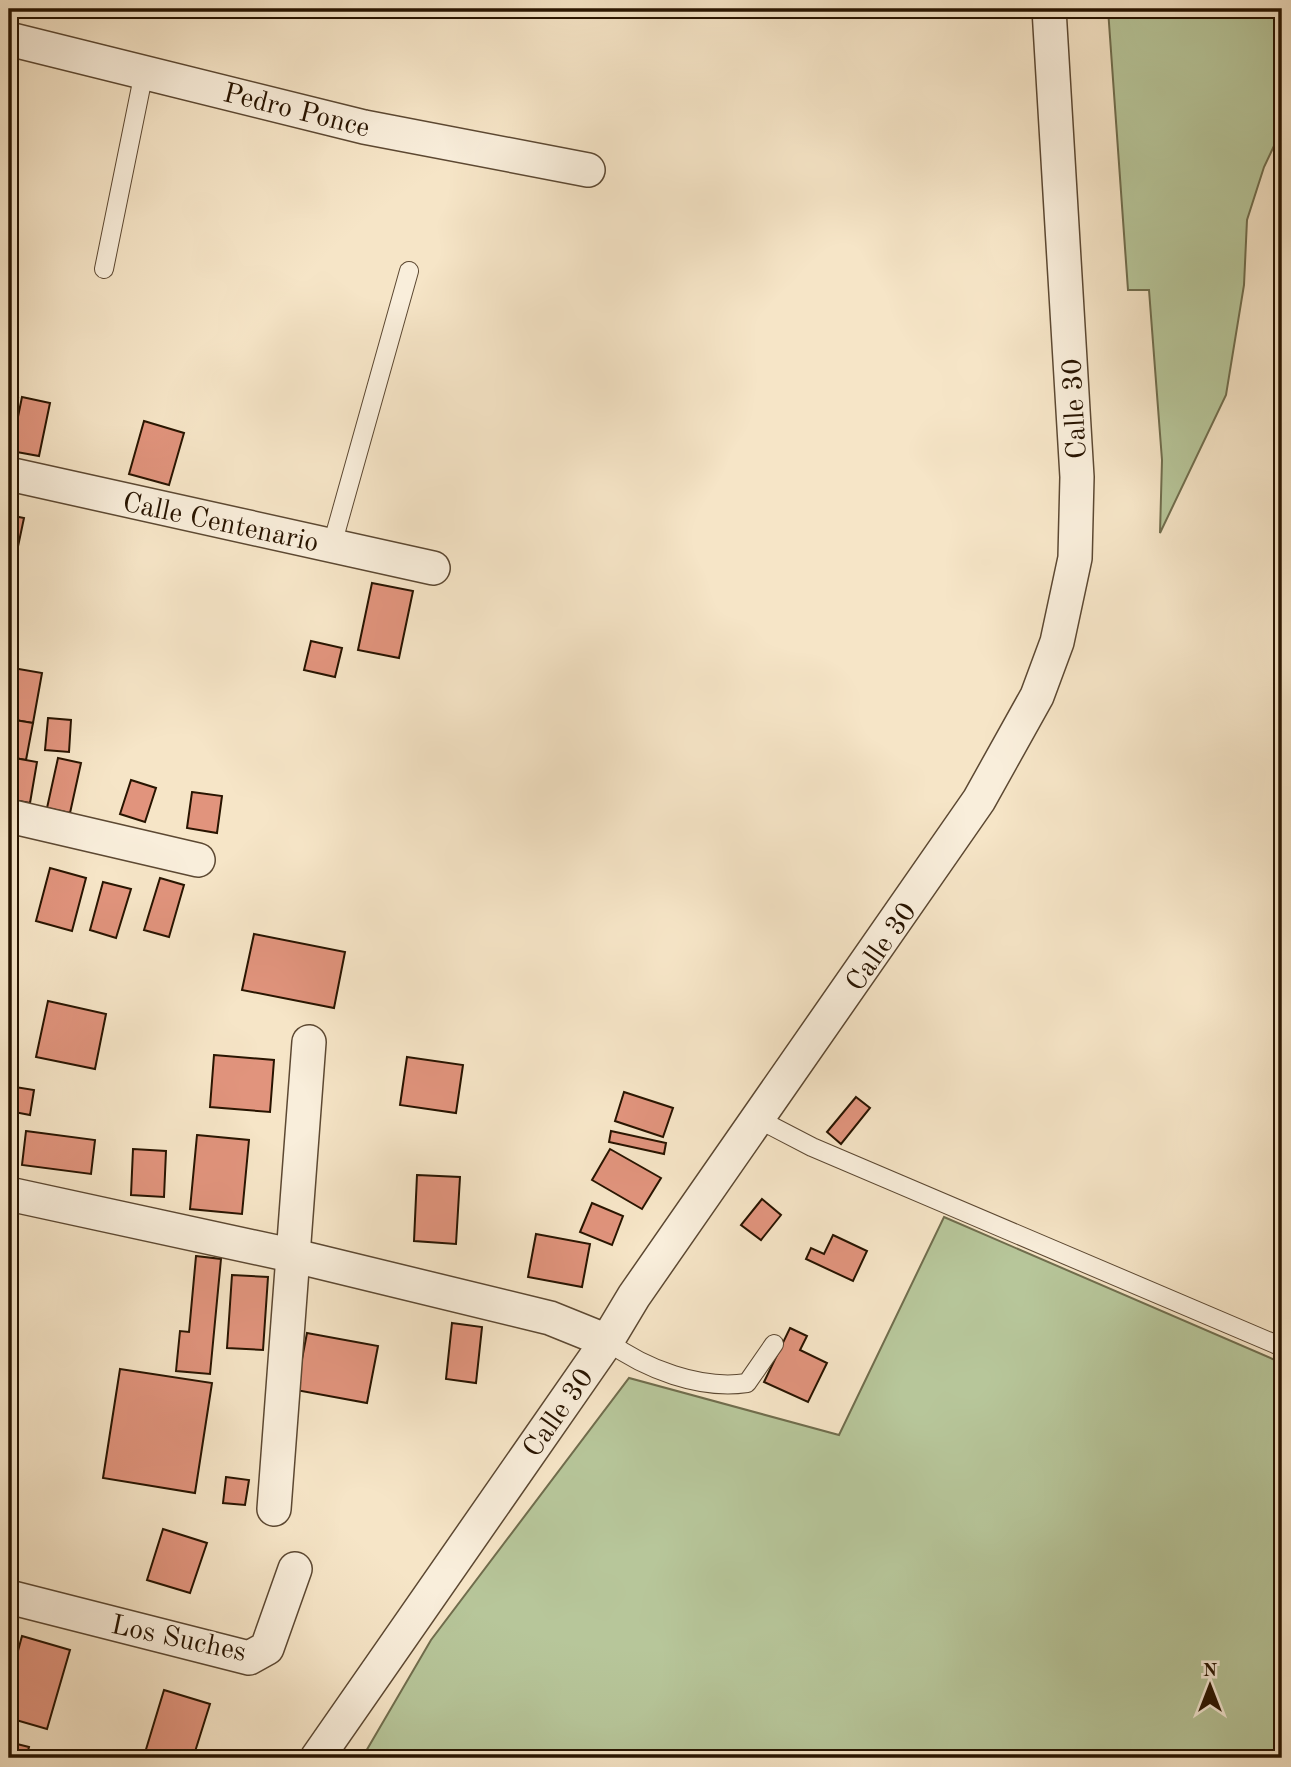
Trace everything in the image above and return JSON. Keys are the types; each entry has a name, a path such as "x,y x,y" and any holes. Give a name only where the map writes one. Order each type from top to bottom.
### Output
{"street":[{"name":"Calle 30","path":"317,1758 618,1348 634,1296 761,1121 979,800 1037,696 1057,642 1075,558 1077,477 1049,9"},
{"name":"Pedro Ponce","path":"9,38 365,127 588,170"},
{"name":"Calle Centenario","path":"9,474 433,568"},
{"path":"9,816 198,860"},
{"path":"274,1509 309,1042"},
{"path":"9,1194 295,1256 550,1318 618,1348"},
{"name":"Los Suches","path":"9,1597 248,1658 267,1647 295,1569"}],"lane":[{"path":"104,269 144,72"},
{"path":"332,545 409,271"},
{"path":"761,1121 1282,1347"},
{"path":"618,1348 681,1377 723,1387 747,1383 774,1344"}],"green space":[{"path":"1108,9 1282,9 1282,129 1264,167 1247,220 1244,285 1226,395 1160,533 1162,460 1149,290 1128,290"},
{"path":"944,1217 1282,1363 1282,1758 362,1758 431,1640 629,1378 839,1435"}],"building":[{"path":"9,395 18,398 9,434"},
{"path":"22,397 50,403 39,456 11,451"},
{"path":"144,421 184,433 169,485 129,474"},
{"path":"9,515 24,518 9,589"},
{"path":"372,583 413,591 399,658 358,650"},
{"path":"311,641 342,648 335,677 304,670"},
{"path":"13,668 42,673 33,723 9,719"},
{"path":"48,718 71,720 69,752 45,750"},
{"path":"9,719 33,723 26,760 9,757"},
{"path":"9,757 37,762 30,803 9,799"},
{"path":"58,758 81,763 70,813 47,808"},
{"path":"131,780 156,788 145,822 120,814"},
{"path":"192,792 222,796 217,833 187,828"},
{"path":"50,868 86,878 72,931 36,921"},
{"path":"160,878 184,885 169,937 144,930"},
{"path":"103,882 131,889 116,938 90,930"},
{"path":"254,934 345,952 334,1008 242,990"},
{"path":"48,1001 106,1014 95,1069 36,1057"},
{"path":"214,1055 274,1060 270,1112 210,1107"},
{"path":"407,1057 463,1065 456,1113 400,1105"},
{"path":"9,1086 34,1090 30,1115 9,1111"},
{"path":"624,1092 673,1108 663,1137 615,1121"},
{"path":"856,1097 870,1108 841,1144 827,1132"},
{"path":"26,1131 95,1140 91,1174 22,1165"},
{"path":"611,1131 666,1143 664,1154 609,1142"},
{"path":"197,1135 249,1140 242,1214 190,1209"},
{"path":"133,1149 166,1151 164,1197 131,1195"},
{"path":"610,1149 661,1178 642,1209 592,1180"},
{"path":"417,1175 460,1177 456,1244 414,1241"},
{"path":"762,1199 781,1215 761,1240 741,1225"},
{"path":"592,1203 623,1216 612,1245 580,1232"},
{"path":"536,1234 590,1244 582,1287 528,1277"},
{"path":"833,1235 867,1251 853,1281 806,1259 811,1248 824,1254"},
{"path":"196,1256 221,1259 210,1374 176,1371 180,1331 189,1332"},
{"path":"232,1275 268,1277 263,1350 227,1348"},
{"path":"452,1323 482,1327 476,1383 446,1379"},
{"path":"790,1328 807,1336 800,1350 827,1363 808,1402 764,1382"},
{"path":"307,1333 378,1346 367,1403 296,1390"},
{"path":"120,1369 212,1383 195,1493 103,1478"},
{"path":"226,1477 249,1480 245,1505 223,1503"},
{"path":"163,1529 207,1543 190,1593 147,1580"},
{"path":"22,1636 70,1650 47,1729 9,1718 9,1684"},
{"path":"164,1690 210,1704 193,1758 144,1756"},
{"path":"9,1742 29,1747 26,1758 9,1758"}]}
